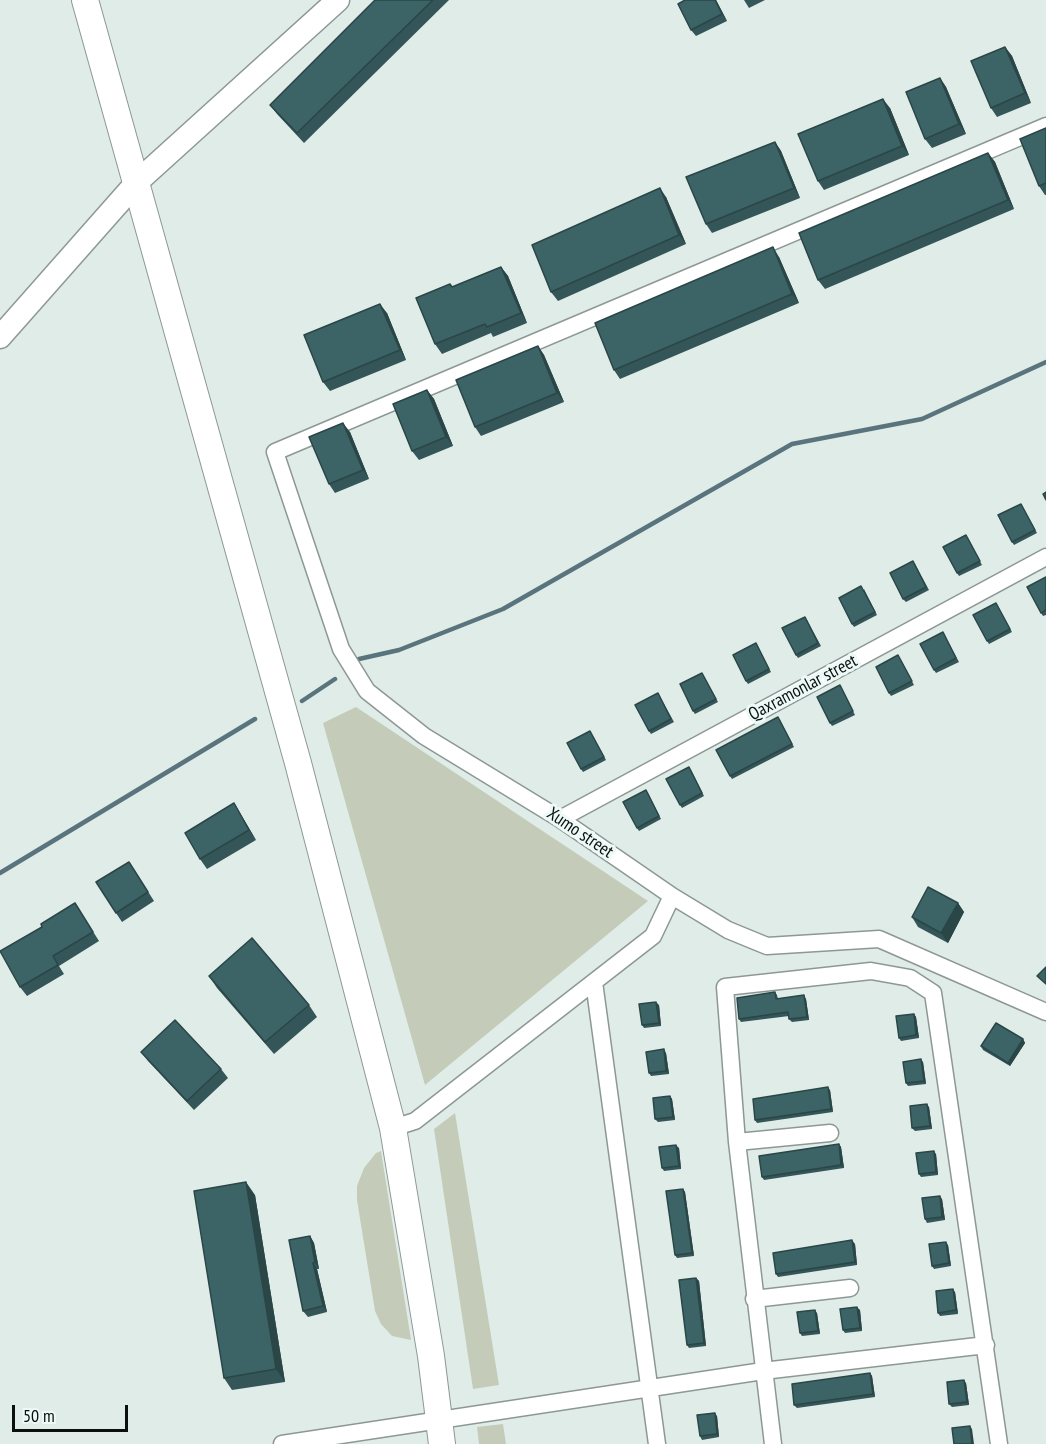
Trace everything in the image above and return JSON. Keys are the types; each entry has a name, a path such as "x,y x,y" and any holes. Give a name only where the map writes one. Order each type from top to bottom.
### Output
{"main road":[{"path":"85,0 298,763 393,1128 431,1356 442,1444"}],"street":[{"path":"0,337 137,182 338,0"},
{"name":"Xumo street","path":"1046,126 275,452 341,649 368,691 424,736 560,819 672,896 728,930 767,946 879,939 1046,1012"},
{"name":"Qaxramonlar street","path":"560,819 1046,557"},
{"path":"393,1128 415,1120 653,936 672,896"},
{"path":"773,1444 737,1142 725,987 871,971 910,978 933,993 999,1444"},
{"path":"594,982 657,1444"},
{"path":"737,1142 830,1133"},
{"path":"754,1299 850,1288"},
{"path":"282,1444 763,1371 986,1345"}],"green space":[{"path":"356,707 648,901 425,1085 323,723"},
{"path":"455,1113 499,1385 473,1389 434,1129"},
{"path":"381,1151 411,1340 392,1336 381,1324 375,1311 357,1200 357,1186 364,1168 376,1153"},
{"path":"503,1424 506,1444 479,1444 477,1427"}],"building":[{"path":"375,0 433,0 297,133 270,105"},
{"path":"685,0 715,0 722,14 691,30 678,4"},
{"path":"1005,47 1025,93 991,108 971,61"},
{"path":"940,78 959,124 925,139 906,92"},
{"path":"883,99 902,146 818,181 798,134"},
{"path":"1046,128 1046,183 1039,186 1020,139"},
{"path":"775,142 794,188 706,224 686,177"},
{"path":"988,153 1008,200 818,280 799,233"},
{"path":"660,188 679,235 551,292 532,245"},
{"path":"773,247 792,294 614,370 595,323"},
{"path":"501,267 521,313 487,327 485,324 435,344 416,298 450,284 452,287"},
{"path":"380,304 400,350 323,382 304,335"},
{"path":"538,346 557,393 475,427 456,380"},
{"path":"427,390 446,437 412,451 393,404"},
{"path":"343,423 363,470 329,484 309,437"},
{"path":"1021,504 1035,530 1012,542 998,515"},
{"path":"966,535 980,561 957,573 943,547"},
{"path":"913,561 926,587 903,599 890,573"},
{"path":"1046,577 1046,610 1041,613 1027,587"},
{"path":"861,586 875,612 852,624 839,598"},
{"path":"996,603 1010,629 987,641 973,615"},
{"path":"805,617 818,643 796,655 782,628"},
{"path":"943,632 956,658 934,670 920,644"},
{"path":"756,643 769,669 746,681 733,655"},
{"path":"898,655 912,681 889,693 876,667"},
{"path":"702,673 716,699 693,711 680,684"},
{"path":"840,685 853,711 830,723 817,697"},
{"path":"658,693 671,719 649,731 635,705"},
{"path":"778,717 792,744 730,776 716,750"},
{"path":"590,731 604,757 581,769 567,743"},
{"path":"689,767 702,793 680,805 666,779"},
{"path":"646,790 659,816 637,828 623,802"},
{"path":"234,803 249,830 200,859 185,833"},
{"path":"129,862 148,892 116,913 96,882"},
{"path":"928,887 958,903 941,933 912,917"},
{"path":"75,903 93,932 53,956 58,965 20,987 0,951 42,927 41,924"},
{"path":"252,938 309,1005 265,1042 209,976"},
{"path":"1046,967 1046,984 1037,976"},
{"path":"775,992 776,999 804,995 807,1017 789,1019 788,1012 739,1019 737,998"},
{"path":"656,1002 659,1023 642,1025 639,1004"},
{"path":"914,1014 916,1035 899,1038 896,1016"},
{"path":"175,1020 221,1069 187,1101 141,1052"},
{"path":"996,1023 1023,1039 1008,1063 981,1046"},
{"path":"664,1049 666,1071 649,1073 646,1052"},
{"path":"921,1059 924,1081 906,1083 903,1062"},
{"path":"828,1087 831,1109 755,1120 753,1099"},
{"path":"670,1096 673,1117 655,1119 653,1098"},
{"path":"927,1104 930,1126 912,1128 910,1106"},
{"path":"839,1144 841,1165 762,1177 759,1156"},
{"path":"676,1145 679,1166 662,1168 659,1147"},
{"path":"934,1151 936,1172 919,1174 916,1153"},
{"path":"246,1182 276,1369 224,1378 194,1191"},
{"path":"683,1189 692,1253 675,1255 666,1191"},
{"path":"940,1196 942,1217 925,1219 922,1198"},
{"path":"310,1236 315,1262 313,1263 323,1306 303,1311 289,1240"},
{"path":"852,1240 855,1262 776,1274 773,1253"},
{"path":"946,1242 949,1263 932,1266 929,1244"},
{"path":"696,1278 704,1343 687,1345 679,1280"},
{"path":"953,1289 956,1310 938,1313 936,1291"},
{"path":"857,1307 860,1328 843,1330 840,1309"},
{"path":"815,1310 818,1331 800,1333 797,1312"},
{"path":"870,1373 873,1394 794,1405 792,1384"},
{"path":"964,1380 967,1402 949,1404 947,1382"},
{"path":"715,1413 717,1434 700,1436 697,1415"},
{"path":"970,1426 972,1444 954,1444 952,1428"}],"waterway":[{"path":"359,659 399,650 503,609 792,444 922,419 1046,362"},
{"path":"302,701 335,679"},
{"path":"0,873 255,719"}]}
